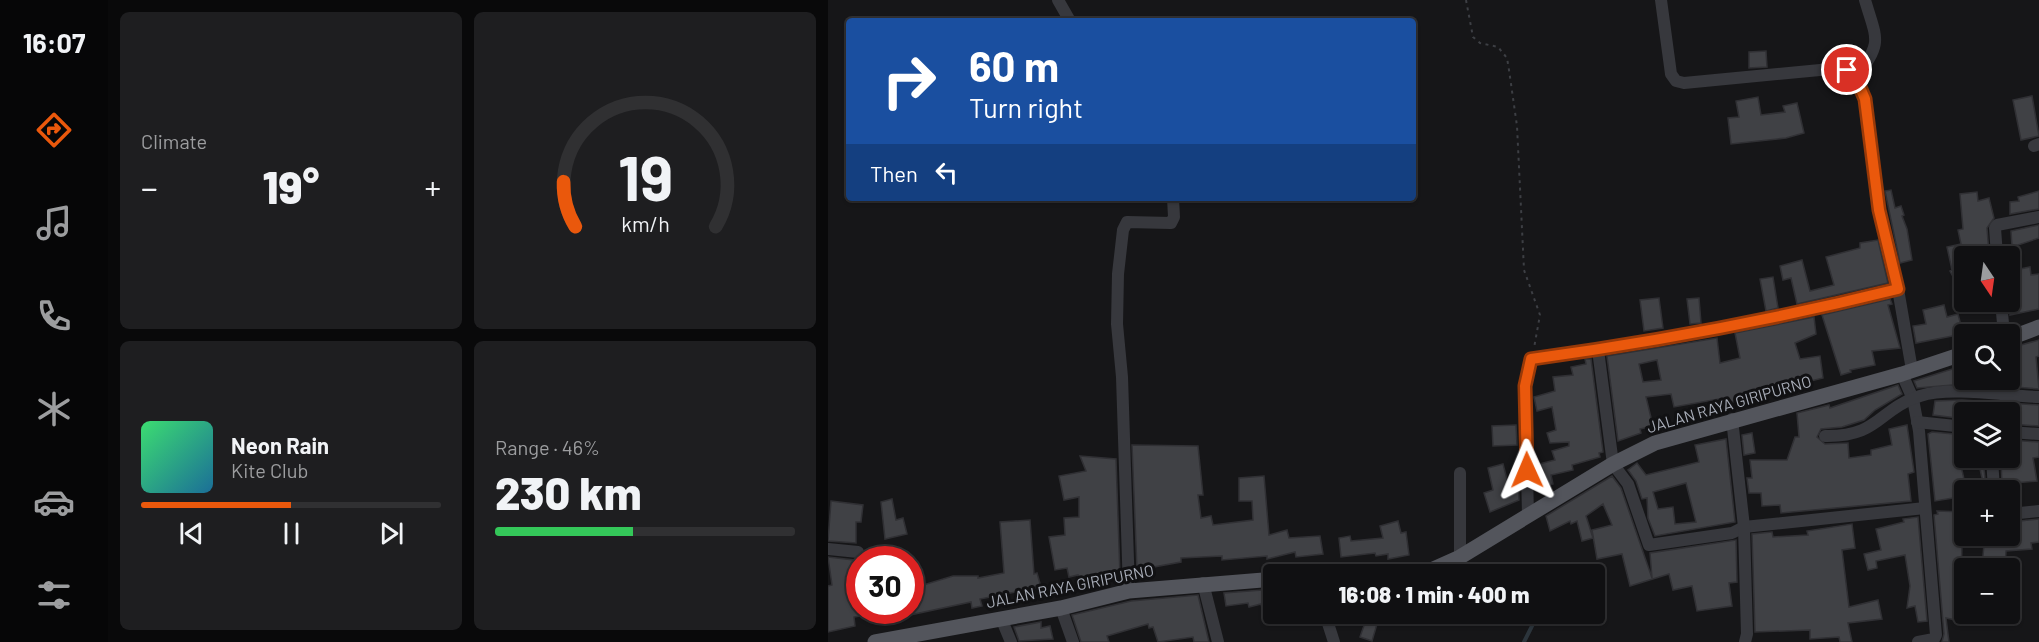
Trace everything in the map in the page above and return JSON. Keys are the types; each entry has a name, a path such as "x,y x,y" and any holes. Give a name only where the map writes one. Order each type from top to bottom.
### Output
{"main road":[{"path":"2020,334 2039,327"},
{"name":"JALAN RAYA GIRIPURNO","path":"1444,564 1460,557 1613,464 1665,439 1907,372 1954,357"},
{"name":"JALAN RAYA GIRIPURNO","path":"875,642 1061,608 1129,591 1263,580"}],"street":[{"path":"1058,0 1068,18"},
{"path":"1661,0 1671,74 1676,81 1684,83 1841,68 1856,78 1865,99 1879,210 1898,289 1907,372 1917,422 1936,635 1934,639 1918,642"},
{"path":"1856,78 1874,54 1876,41 1865,0"},
{"path":"1129,591 1122,377 1117,324 1118,274 1123,230 1127,222 1171,223 1174,217 1173,201"},
{"path":"1996,246 1995,228 1997,225 2039,217"},
{"path":"1528,515 1525,386 1531,359 1598,350 1796,314 1898,289"},
{"path":"1598,350 1613,464 1629,487 1645,540 1650,546 1732,533 1744,527 1925,508"},
{"path":"1825,436 1865,430 1901,404 1914,403 1926,394 2039,397"},
{"path":"1732,419 1744,527 1748,634 1745,642"},
{"path":"1917,422 1954,426"},
{"path":"2020,433 2039,434"},
{"path":"1460,473 1460,557"},
{"path":"2020,513 2039,511"},
{"path":"828,549 846,551"},
{"path":"1203,583 1218,642"},
{"path":"1061,608 1073,642"},
{"path":"1001,618 1011,642"},
{"path":"1328,624 1334,642"}],"path":[{"path":"1466,0 1473,37 1480,43 1498,47 1507,58 1517,126 1524,270 1540,315 1531,359"}],"building":[{"path":"1766,51 1767,67 1749,68 1749,52"},
{"path":"2032,96 2039,136 2021,140 2013,100"},
{"path":"1758,97 1761,115 1785,112 1783,106 1797,103 1804,133 1786,138 1731,144 1728,118 1739,117 1736,101"},
{"path":"1891,190 1895,208 1901,206 1904,215 1902,216 1907,229 1912,260 1900,263 1885,191"},
{"path":"2039,191 2039,209 2010,214 2010,202 2019,201 2018,197"},
{"path":"1977,192 1978,201 1989,198 1994,218 1987,228 1988,246 1954,246 1954,278 1950,271 1952,270 1947,247 1961,244 1958,230 1963,229 1960,194"},
{"path":"2039,225 2039,238 2012,246 2011,231"},
{"path":"1878,240 1888,283 1797,304 1791,278 1783,280 1780,266 1802,260 1810,291 1834,285 1826,257 1860,248 1860,243"},
{"path":"2030,267 2031,275 2039,274 2039,309 2010,315 2010,312 2020,312 2020,269"},
{"path":"1773,277 1778,308 1766,311 1760,279"},
{"path":"1659,298 1663,328 1644,331 1640,300"},
{"path":"1699,298 1701,323 1690,324 1687,299"},
{"path":"1890,299 1892,304 1888,305 1900,348 1872,351 1875,365 1850,370 1851,372 1841,375 1822,315"},
{"path":"1944,305 1947,317 1958,314 1960,324 1954,324 1954,336 1916,343 1913,326 1926,324 1923,310"},
{"path":"1814,317 1816,334 1795,343 1800,359 1820,356 1823,378 1755,395 1756,399 1740,404 1739,400 1726,404 1724,398 1674,407 1671,394 1646,397 1653,426 1640,429 1641,433 1618,441 1607,356 1717,338 1720,363 1740,358 1735,333","holes":["1657,360 1661,380 1643,382 1639,364"]},
{"path":"2039,340 2039,356 2036,357 2039,389 2020,388 2020,345"},
{"path":"1585,359 1591,359 1603,452 1599,453 1600,457 1572,465 1573,470 1551,475 1553,484 1539,488 1535,465 1555,460 1552,451 1569,446 1569,442 1550,443 1547,433 1556,430 1552,407 1537,411 1534,397 1555,391 1553,377 1573,375 1571,367 1586,364"},
{"path":"1954,368 1954,385 1917,388 1914,381"},
{"path":"1898,385 1902,394 1875,410 1864,420 1842,427 1821,429 1817,437 1825,444 1848,443 1849,458 1871,455 1871,450 1892,445 1889,429 1907,425 1914,472 1908,474 1911,501 1781,513 1780,505 1762,506 1761,493 1749,493 1747,478 1752,478 1750,460 1787,460 1795,437 1799,437 1797,413 1829,405 1830,408"},
{"path":"1935,401 1993,402 1954,402 1954,418 1933,415"},
{"path":"2020,404 2039,405 2039,426 2020,425"},
{"path":"1516,425 1517,445 1493,446 1492,426"},
{"path":"1932,432 1954,434 1954,468 1961,468 1964,480 1954,480 1954,498 1935,501 1928,434"},
{"path":"1752,433 1755,453 1744,455 1742,435"},
{"path":"1726,439 1735,522 1655,536 1648,518 1647,498 1642,499 1636,481 1628,470 1637,463 1646,475 1699,462 1695,445","holes":["1686,483 1696,522 1675,524 1673,507 1658,509 1653,492"]},
{"path":"2020,441 2039,442 2039,457 2033,458 2037,481 2020,482 2020,480 2002,480 2001,468 2020,468"},
{"path":"1132,445 1198,446 1203,495 1198,495 1201,518 1211,516 1213,525 1253,520 1252,501 1239,501 1239,478 1264,476 1269,535 1287,530 1289,538 1320,536 1323,554 1296,557 1295,552 1267,559 1267,556 1222,560 1222,556 1181,558 1181,562 1137,570"},
{"path":"1080,456 1116,459 1120,576 1079,583 1078,575 1069,577 1067,568 1055,570 1049,537 1065,535 1064,518 1079,517 1079,497 1064,500 1059,476 1086,471"},
{"path":"1503,464 1508,483 1518,479 1519,500 1490,512 1484,493 1493,490 1488,468"},
{"path":"1984,468 1985,480 1983,480 1980,469"},
{"path":"1612,476 1621,488 1652,578 1650,553 1736,540 1737,582 1729,583 1732,606 1697,611 1692,586 1673,590 1669,574 1630,586 1622,554 1597,559 1592,530 1612,525 1603,504 1586,516 1593,538 1582,541 1577,521 1571,524 1570,521 1550,531 1546,516"},
{"path":"892,499 896,520 903,518 907,534 885,539 881,502"},
{"path":"831,501 863,505 861,522 856,522 856,543 828,541"},
{"path":"1937,511 1954,512 1954,546 1962,546 1962,558 1954,558 1954,620 1946,618 1949,642 1942,642 1944,634 1934,515 1938,514"},
{"path":"1918,517 1927,621 1918,622 1915,606 1907,608 1910,586 1905,555 1876,561 1877,568 1868,570 1864,554 1881,550 1876,529 1904,522 1903,519"},
{"path":"2039,519 2039,542 2031,543 2032,549 2006,551 2006,558 1983,558 1984,546 2020,546 2020,521"},
{"path":"1030,520 1034,574 1037,573 1041,587 980,599 982,606 972,608 971,602 924,612 924,585 953,576 978,576 978,578 1004,573 1000,522"},
{"path":"1398,521 1401,533 1406,532 1409,555 1388,559 1388,554 1376,556 1375,553 1341,557 1339,538 1350,536 1351,541 1383,538 1380,526"},
{"path":"1852,524 1855,548 1842,550 1849,607 1878,600 1882,619 1848,623 1852,642 1840,642 1839,637 1810,639 1810,630 1755,632 1752,534 1772,532 1773,537 1808,535 1807,531"},
{"path":"828,557 846,559 846,624 855,624 855,626 828,632 828,586 832,585"},
{"path":"1263,590 1263,608 1261,604 1249,607 1248,603 1226,606 1224,593"},
{"path":"1198,595 1209,642 1194,642 1193,637 1158,642 1153,627 1149,628 1148,624 1107,636 1109,642 1081,642 1072,615 1131,601"},
{"path":"1041,622 1041,628 1050,626 1053,639 1019,641 1014,627"},
{"path":"1365,624 1377,624 1372,641 1360,637"}],"waterway":[{"path":"1524,642 1533,624"}],"route":[{"path":"1527,470 1525,376 1531,359 1598,350 1796,314 1898,289 1879,210 1865,99 1856,78 1847,70"}]}
